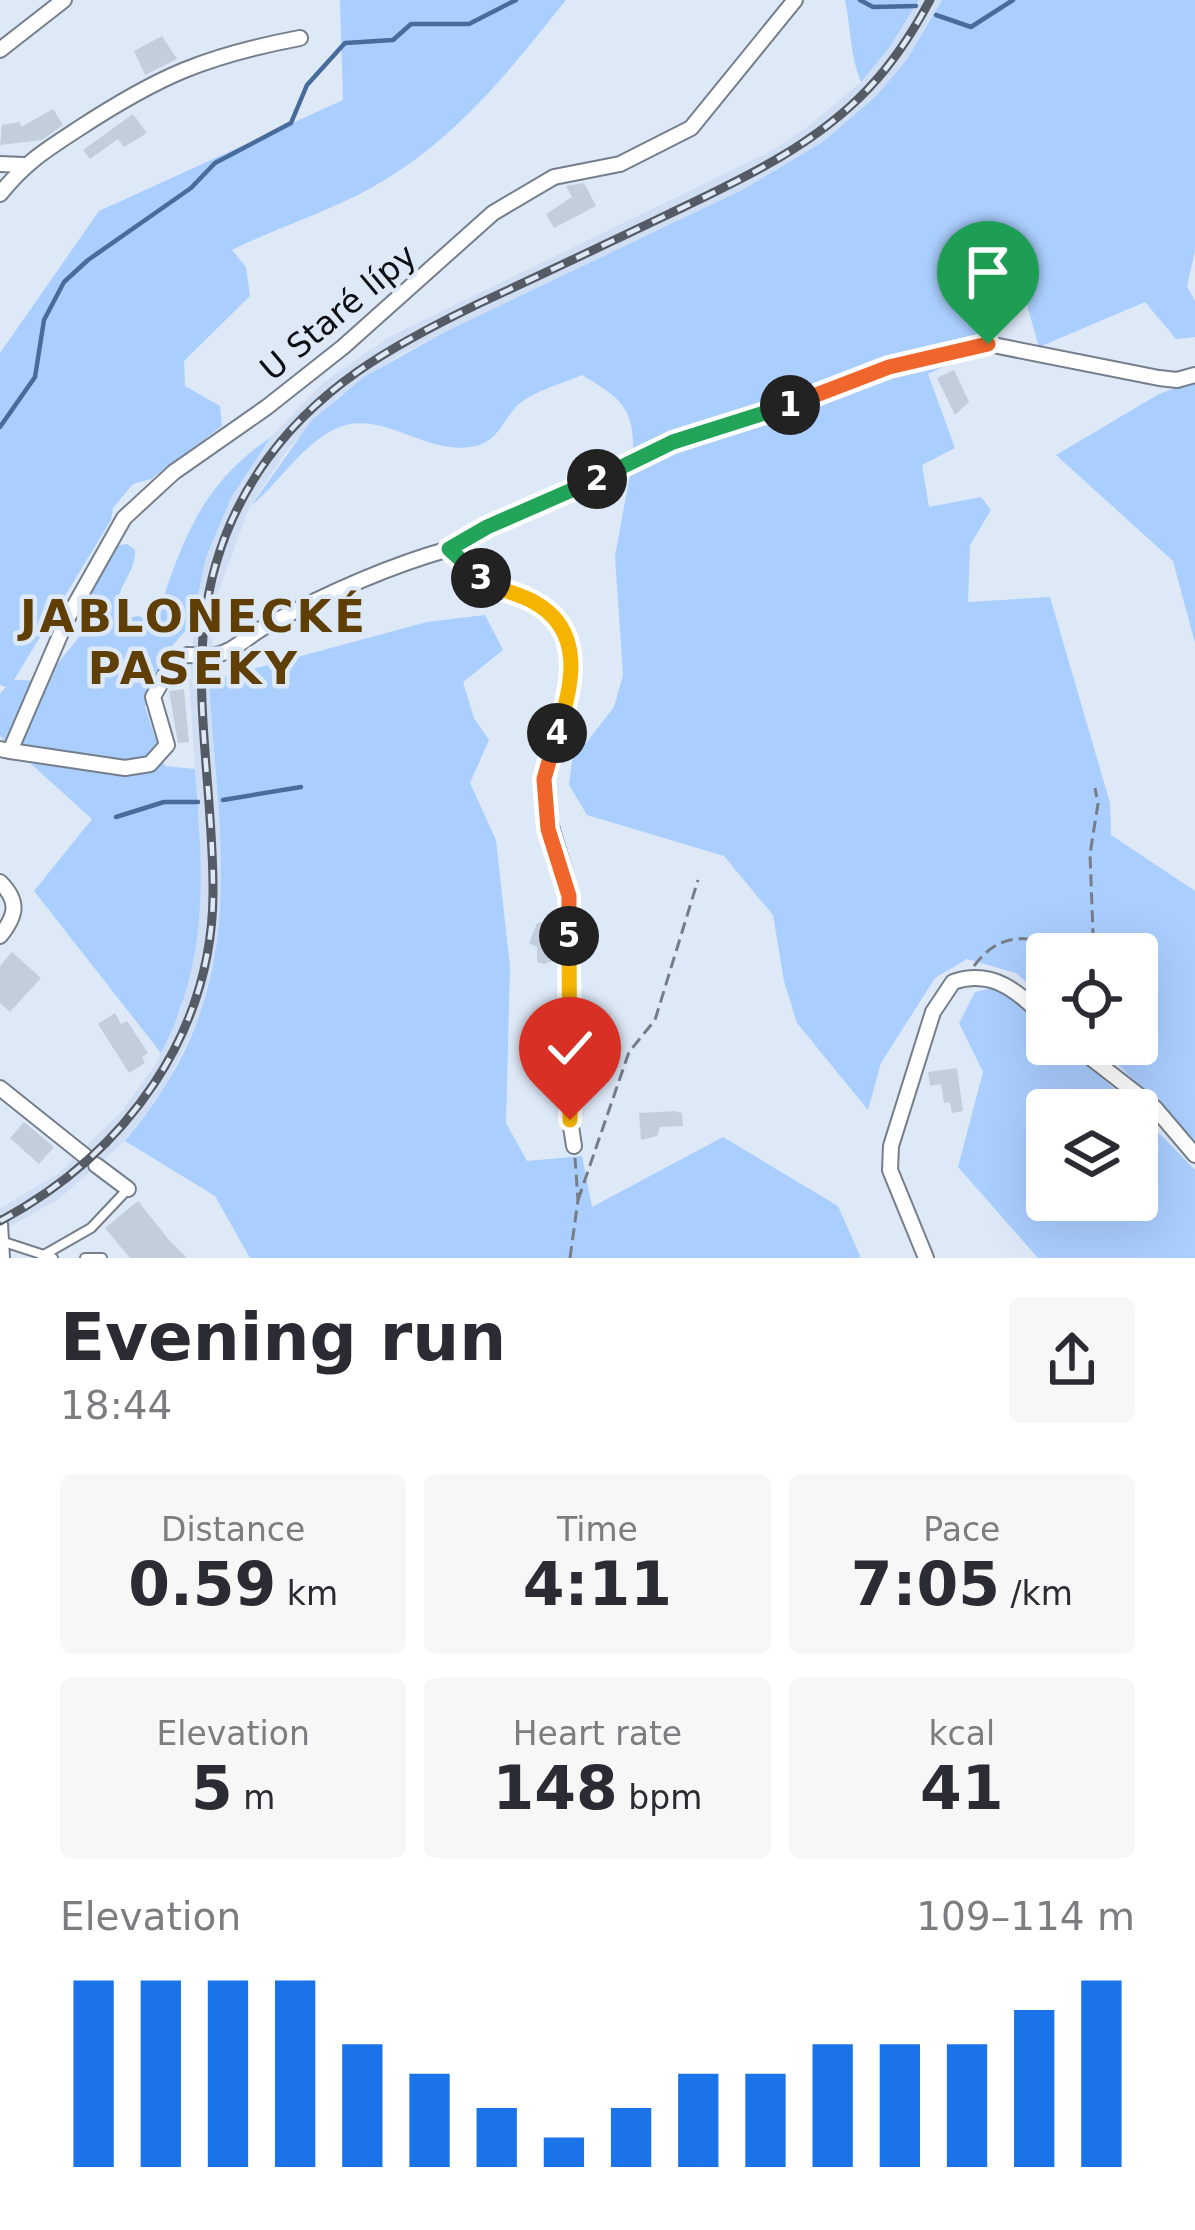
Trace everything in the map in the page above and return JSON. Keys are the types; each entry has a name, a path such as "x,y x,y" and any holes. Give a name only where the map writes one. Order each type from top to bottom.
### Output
{"street":[{"path":"0,50 64,0"},
{"name":"U Staré lípy","path":"5,750 67,619 124,518 174,472 343,347 493,213 554,177 620,164 691,128 795,0"},
{"path":"0,194 23,165 135,91 190,65 300,38"},
{"path":"0,164 23,165"},
{"path":"5,750 125,768 150,764 167,745 153,698 172,661 187,655 224,654 262,627 372,574 449,549 636,457 889,367 988,344 1159,378 1195,375"},
{"path":"449,549 488,584 532,600 554,615 574,664 568,702 544,779 548,829 569,896 574,1146"},
{"path":"0,882 15,901 15,917 0,937"},
{"path":"926,1258 890,1170 891,1146 933,1012 953,982 966,977 981,976 1015,989 1026,999"},
{"path":"1100,1065 1155,1108 1195,1155"},
{"path":"0,1088 128,1189"},
{"path":"0,1224 2,1251"}],"lane":[{"path":"2,1251 48,1257 91,1228 128,1189"},
{"path":"85,1258 103,1258"}],"path":[{"path":"966,977 983,953 1010,940 1076,945 1090,939 1095,788"},
{"path":"570,1258 578,1200 629,1052 655,1020 698,880"},
{"path":"574,1146 578,1200"}],"shaded area":[{"path":"340,0 566,0 486,96 417,158 353,197 232,250 246,267 250,296 184,361 185,386 220,406 222,426 151,479 133,484 113,508 111,520 14,680 50,681 48,675 80,636 77,619 84,596 113,546 127,544 135,550 118,601 121,619 139,616 154,624 184,542 209,497 246,456 271,437 232,496 206,557 192,623 172,646 145,707 165,766 195,769 200,844 195,949 177,1018 161,1053 34,891 92,819 0,736 0,694 6,687 0,685 0,353 99,211 343,100"},
{"path":"845,0 919,0 861,82 853,52"},
{"path":"919,0 942,0 906,61 876,96 824,141 744,189 399,355 337,398 288,449 250,506 217,595 209,681 224,888 222,928 201,1014 165,1088 125,1141 59,1199 0,1232 0,1209 60,1172 122,1111 155,1065 182,1007 200,834 189,682 197,591 232,496 271,437 324,382 389,337 773,150 861,82"},
{"path":"942,0 1195,0 1195,251 1187,286 1195,301 1195,337 1176,339 1145,302 1039,347 1023,291 989,304 998,340 971,340 890,362 633,453 631,424 622,405 582,375 521,402 494,436 476,446 439,445 386,427 351,424 310,446 251,506 311,421 364,377 445,332 744,189 824,141 876,96 906,61"},
{"path":"950,355 954,362 928,374 955,448 922,465 929,507 981,497 991,510 970,545 968,602 1050,597 1110,803 1111,835 1195,891 1195,1140 1158,1104 1158,1089 1143,1089 1118,1065 1158,1065 1158,933 1026,933 1026,982 1016,973 967,959 935,978 881,1063 868,1110 797,1023 773,915 724,856 587,815 569,785 572,761 614,707 623,675 615,556 632,464"},
{"path":"1195,381 1195,643 1173,561 1056,455 1159,394"},
{"path":"485,615 503,650 463,682 474,718 489,740 470,783 496,840 510,967 506,1123 527,1161 582,1156 592,1207 723,1137 838,1206 861,1258 250,1258 215,1196 125,1141 166,1085 194,1030 211,976 221,866 209,681 427,622"},
{"path":"993,988 1026,1008 1026,1065 1086,1065 1114,1089 1026,1089 1026,1221 1158,1221 1158,1132 1195,1170 1195,1258 1038,1258 958,1167 983,1072 959,1023 975,992"}],"building":[{"path":"162,36 177,59 145,75 134,51"},
{"path":"53,109 63,125 42,140 0,145 2,125 20,122 21,127"},
{"path":"133,114 147,133 124,147 118,139 90,159 83,150"},
{"path":"584,183 596,206 554,228 546,214 572,197 566,186"},
{"path":"954,370 969,402 955,415 937,378"},
{"path":"184,689 189,742 178,743 169,691"},
{"path":"557,920 559,941 553,961 537,962 537,947 529,943 537,923"},
{"path":"12,952 41,978 10,1012 0,1003 0,966"},
{"path":"115,1013 121,1024 127,1021 148,1053 142,1057 145,1063 129,1073 98,1024"},
{"path":"957,1068 963,1111 952,1113 950,1102 944,1103 941,1084 930,1086 928,1072"},
{"path":"639,1113 682,1113 683,1126 660,1127 657,1136 641,1140"},
{"path":"24,1122 54,1147 39,1164 10,1138"},
{"path":"138,1201 187,1258 130,1258 105,1228"}],"waterway":[{"path":"0,427 35,377 44,320 64,282 191,188 215,163 291,123 307,85 345,43 393,40 411,24 469,24 516,0"},
{"path":"860,0 873,7 916,6"},
{"path":"936,15 971,27 1013,0"},
{"path":"223,800 301,787"},
{"path":"116,817 164,802 198,802"}],"railway":[{"path":"0,1221 86,1161 123,1124 154,1084 198,991 210,940 213,886 203,725 204,623 213,573 231,522 281,442 330,392 416,335 722,188 800,145 847,110 877,79 930,0"}],"district":[{"name":"JABLONECKÉ PASEKY","path":"194,642"}],"route":[{"path":"570,1120 569,896 548,829 544,779 568,702 574,664 554,615 532,600 488,584 449,549 673,442 717,431 889,367 988,344"}]}
